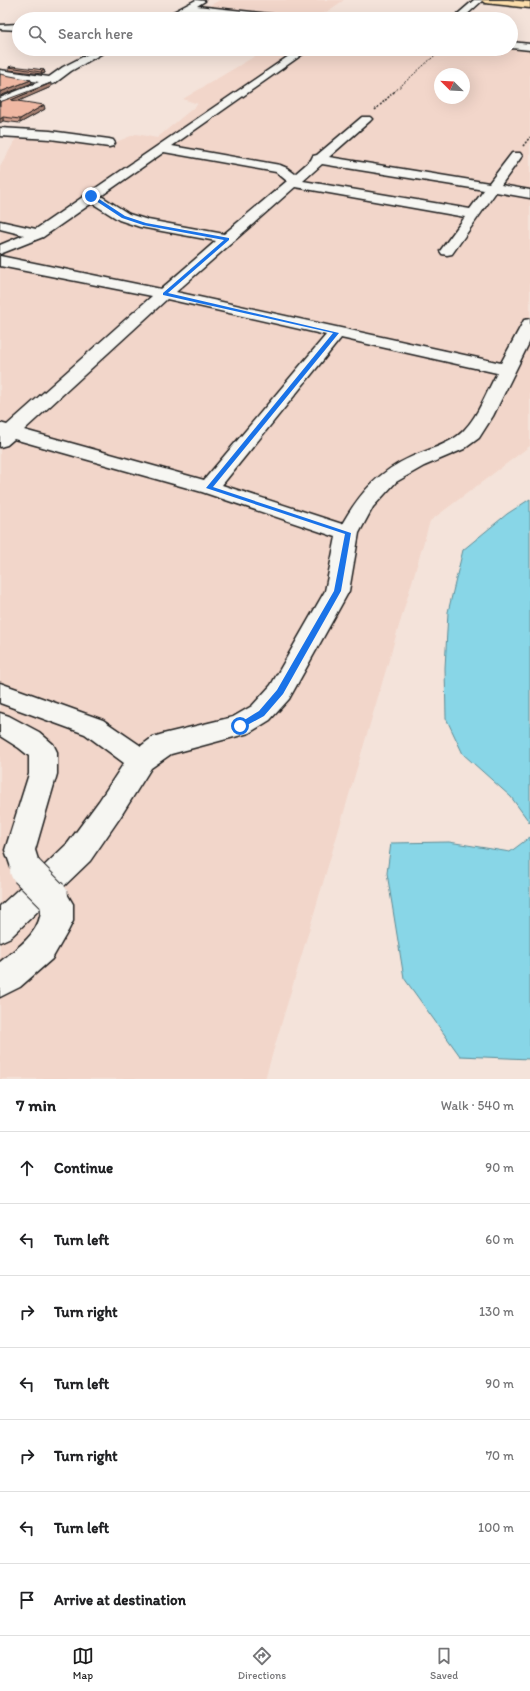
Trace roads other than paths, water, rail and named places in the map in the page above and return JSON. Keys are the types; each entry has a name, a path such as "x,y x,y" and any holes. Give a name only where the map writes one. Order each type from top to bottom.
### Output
{"highway":[{"path":"485,0 530,5"},
{"path":"511,0 530,2"}],"street":[{"path":"180,12 202,0"},
{"path":"465,12 479,0"},
{"path":"188,8 224,12"},
{"path":"1,27 12,27"},
{"path":"518,46 530,47"},
{"path":"0,102 13,95 51,81 67,69 92,56"},
{"path":"0,250 38,234 295,56"},
{"path":"0,73 51,81"},
{"path":"3,434 317,159 366,118"},
{"path":"0,132 50,135 109,143"},
{"path":"160,148 280,169 285,171 293,181 300,185 474,214"},
{"path":"447,251 516,156"},
{"path":"317,159 530,194"},
{"path":"91,196 124,217 145,224 227,239"},
{"path":"0,226 38,234"},
{"path":"0,261 164,294 507,370"},
{"path":"0,927 79,852 109,810 141,760 163,745 240,726 261,714 280,692 337,591 348,533 364,504 389,478 416,462 457,445 472,434 484,416 530,324"},
{"path":"209,488 336,333"},
{"path":"3,434 209,488 348,533"},
{"path":"0,693 94,727 141,760"},
{"path":"0,723 28,740 43,752 43,774 20,850 26,870 52,896 57,904 57,921 41,948 0,981"}],"water":[{"path":"530,499 530,823 511,797 463,754 446,718 445,668 448,612 463,550 507,514"},
{"path":"530,837 530,1059 460,1056 404,978 387,873 391,843 449,842 510,852"}]}
